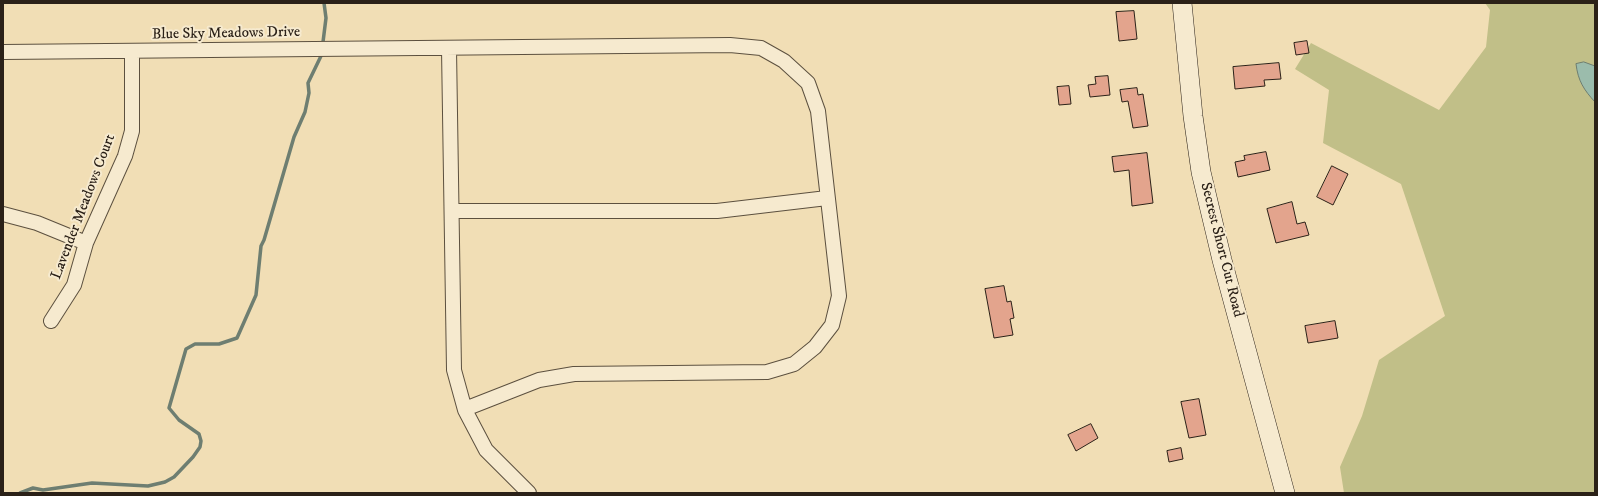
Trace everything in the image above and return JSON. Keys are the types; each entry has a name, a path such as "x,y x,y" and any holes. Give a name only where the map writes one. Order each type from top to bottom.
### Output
{"main road":[{"name":"Secrest Short Cut Road","path":"1182,3 1193,116 1201,172 1224,267 1285,493"}],"street":[{"name":"Blue Sky Meadows Drive","path":"3,52 449,49 730,45 761,48 784,61 808,83 818,111 827,198 838,268 839,296 832,325 815,347 794,364 767,372 574,374 539,380 465,409"},
{"path":"449,49 454,370 465,409 486,450 529,493"},
{"name":"Lavender Meadows Court","path":"51,322 74,285 86,243 125,156 132,131 132,52"},
{"path":"452,211 717,211 827,198"},
{"path":"3,214 37,223 86,243"}],"shaded area":[{"path":"1485,3 1595,3 1595,493 1344,493 1340,467 1362,416 1379,360 1445,316 1401,184 1323,143 1329,90 1295,69 1311,43 1439,110 1486,47 1490,10"},
{"path":"1584,62 1595,66 1595,102 1585,89 1578,75 1576,64"}],"building":[{"path":"1134,11 1137,39 1119,41 1116,12"},
{"path":"1307,41 1309,53 1296,55 1294,43"},
{"path":"1279,63 1281,79 1264,80 1265,86 1235,89 1233,67"},
{"path":"1108,76 1110,95 1090,97 1088,85 1096,84 1095,77"},
{"path":"1069,86 1071,104 1059,105 1057,87"},
{"path":"1137,88 1138,95 1143,94 1148,126 1133,128 1128,101 1122,102 1120,90"},
{"path":"1266,152 1270,170 1238,177 1235,162 1245,160 1244,156"},
{"path":"1147,153 1153,203 1132,206 1129,170 1114,172 1112,157"},
{"path":"1332,166 1348,174 1333,205 1317,197"},
{"path":"1292,202 1297,224 1305,222 1309,235 1276,243 1267,209"},
{"path":"1004,286 1007,302 1011,301 1014,318 1010,319 1013,335 994,338 985,289"},
{"path":"1335,321 1338,338 1308,343 1305,326"},
{"path":"1199,399 1206,435 1189,438 1181,402"},
{"path":"1091,424 1098,438 1076,451 1068,435"},
{"path":"1181,448 1183,459 1169,462 1167,451"}],"waterway":[{"path":"323,42 326,18 324,3"},
{"path":"20,493 33,488 43,490 92,483 148,486 165,482 174,477 193,457 200,447 201,441 199,434 179,420 169,408 186,349 195,344 219,344 237,338 256,295 261,246 294,137 305,112 309,93 308,83 321,56"}]}
